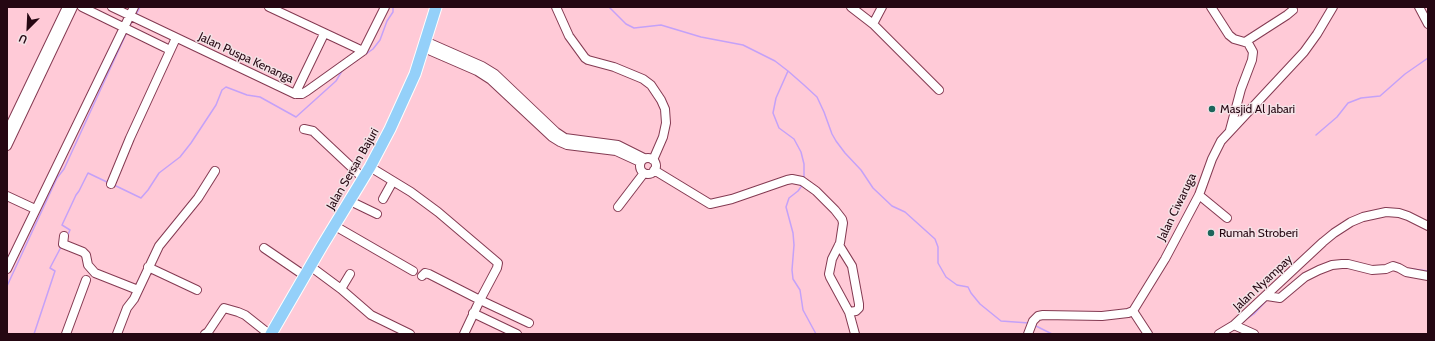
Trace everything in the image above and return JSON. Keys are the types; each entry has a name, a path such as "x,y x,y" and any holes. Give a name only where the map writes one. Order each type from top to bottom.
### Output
{"main road":[{"name":"Jalan Sersan Bajuri","path":"270,334 370,168 415,74 436,7"}],"street":[{"path":"7,132 67,7"},
{"path":"7,146 73,7"},
{"path":"82,7 170,50"},
{"name":"Jalan Puspa Kenanga","path":"112,7 295,94 304,93 363,51 385,7"},
{"path":"7,269 134,7"},
{"path":"269,7 363,51"},
{"path":"556,7 569,36 585,58 643,78 652,85 662,100 665,109 666,123 663,137 653,160"},
{"path":"851,7 873,24 939,90"},
{"path":"873,24 882,7"},
{"path":"1211,7 1231,37 1245,42 1250,46 1253,52 1252,60 1241,89 1230,130"},
{"name":"Jalan Ciwaruga","path":"1133,311 1165,259 1199,195 1212,159 1221,141 1304,52 1333,7"},
{"path":"1419,7 1428,24"},
{"path":"1245,42 1293,10"},
{"path":"295,94 324,34"},
{"path":"111,184 130,138 176,38"},
{"path":"424,44 477,71 491,80 537,118 552,137 563,144 616,151 642,160 649,158 653,160 656,165 654,170 650,173 644,172 640,168 642,160"},
{"path":"304,129 313,131 363,178"},
{"path":"370,168 411,192 438,212 497,261 497,268 473,313 464,334"},
{"path":"654,170 710,204 732,199 787,180 802,181 816,191 842,219 842,236 840,245 832,259 829,274 849,312 855,334"},
{"path":"117,334 127,308 134,299 159,246 198,198 215,171"},
{"path":"618,207 644,172"},
{"path":"383,199 393,181"},
{"path":"1199,195 1227,218"},
{"path":"7,196 35,209"},
{"path":"350,201 378,214"},
{"name":"Jalan Nyampay","path":"1219,334 1234,325 1267,296 1323,242 1334,233 1357,220 1386,212 1399,213 1428,226"},
{"path":"335,226 413,271"},
{"path":"64,236 63,244 83,252 86,255 88,265 95,273 138,290"},
{"path":"840,245 852,266 859,304 859,308 856,311 849,312"},
{"path":"264,248 342,289 371,315 410,334"},
{"path":"1267,296 1280,298 1305,277 1332,265 1342,264 1372,270 1386,269 1393,266 1406,272 1428,276"},
{"path":"148,267 197,290"},
{"path":"422,276 425,273 429,274 529,323"},
{"path":"342,289 350,274"},
{"path":"66,334 86,280"},
{"path":"208,333 224,308 245,315 270,334"},
{"path":"1030,327 1038,316 1043,314 1102,316 1133,311 1148,334"},
{"path":"473,313 517,334"},
{"path":"1234,325 1254,334"}],"waterway":[{"path":"136,15 140,7"},
{"path":"366,54 373,49 380,40 387,21 393,12 393,7"},
{"path":"609,7 626,24 634,28 661,25 701,37 743,45 775,61 817,97 836,141 861,170 873,188 892,206 905,212 935,239 938,247 938,263 946,277 957,285 968,287 980,304 1001,321 1029,323"},
{"path":"129,27 133,20"},
{"path":"7,286 57,178 64,169 127,32"},
{"path":"353,63 361,57"},
{"path":"1316,135 1337,117 1348,103 1361,98 1380,96 1405,74 1428,58"},
{"path":"114,185 141,198 159,173 180,157 191,143 216,105 222,90 226,87 247,95 260,97 296,117 336,81 342,71"},
{"path":"788,71 776,98 773,113 779,128 794,139 801,152 804,164 804,179"},
{"path":"67,237 70,230 62,225 88,173 109,183"},
{"path":"803,184 798,191 789,198 786,207 793,233 793,279 800,290 803,310 816,334"},
{"path":"34,334 55,271 50,268 61,247"},
{"path":"1412,269 1428,271"},
{"path":"1245,320 1254,314 1266,301"},
{"path":"1034,325 1052,334"}],"place":[{"name":"Masjid Al Jabari","path":"1212,109"},
{"name":"Rumah Stroberi","path":"1211,233"}]}
